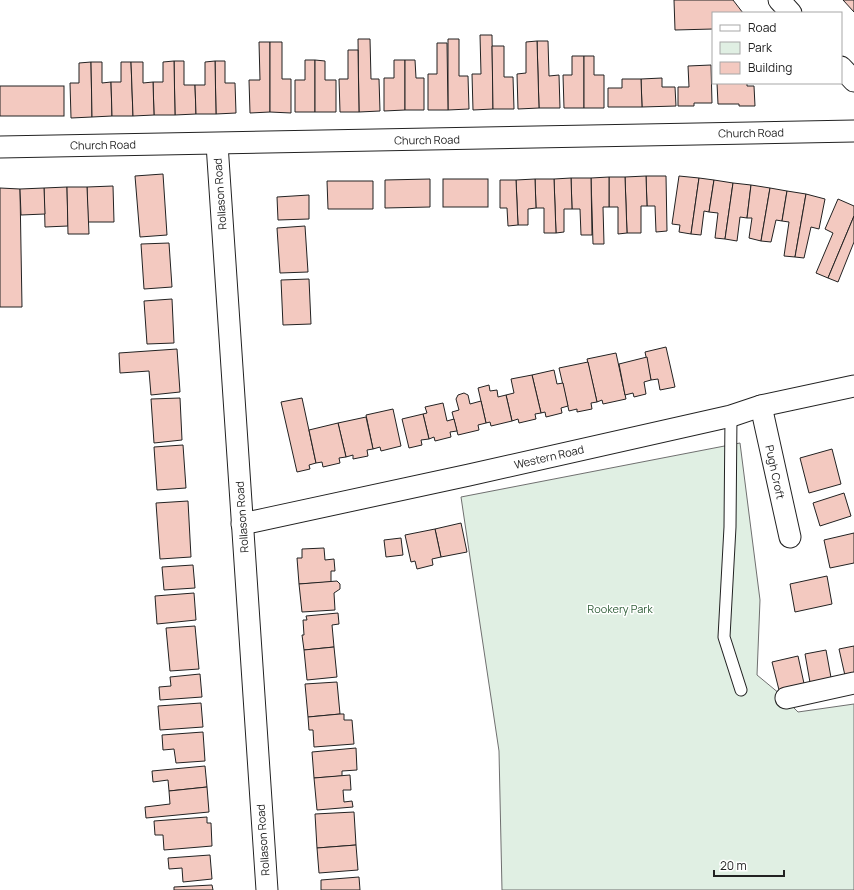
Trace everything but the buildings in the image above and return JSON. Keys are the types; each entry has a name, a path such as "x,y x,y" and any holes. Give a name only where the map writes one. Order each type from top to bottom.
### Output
{"street":[{"path":"779,0 790,12"},
{"path":"842,68 854,81"},
{"name":"Church Road","path":"0,147 854,131"},
{"name":"Rollason Road","path":"217,144 267,890"},
{"name":"Western Road","path":"242,524 731,416 761,406 854,386"},
{"name":"Pugh Croft","path":"761,406 790,537"},
{"path":"786,698 854,683"}],"lane":[{"path":"731,416 730,527 724,637 741,690"}],"green space":[{"name":"Rookery Park","path":"740,443 760,600 757,675 780,694 798,712 854,704 854,890 502,890 499,751 461,497"}]}
